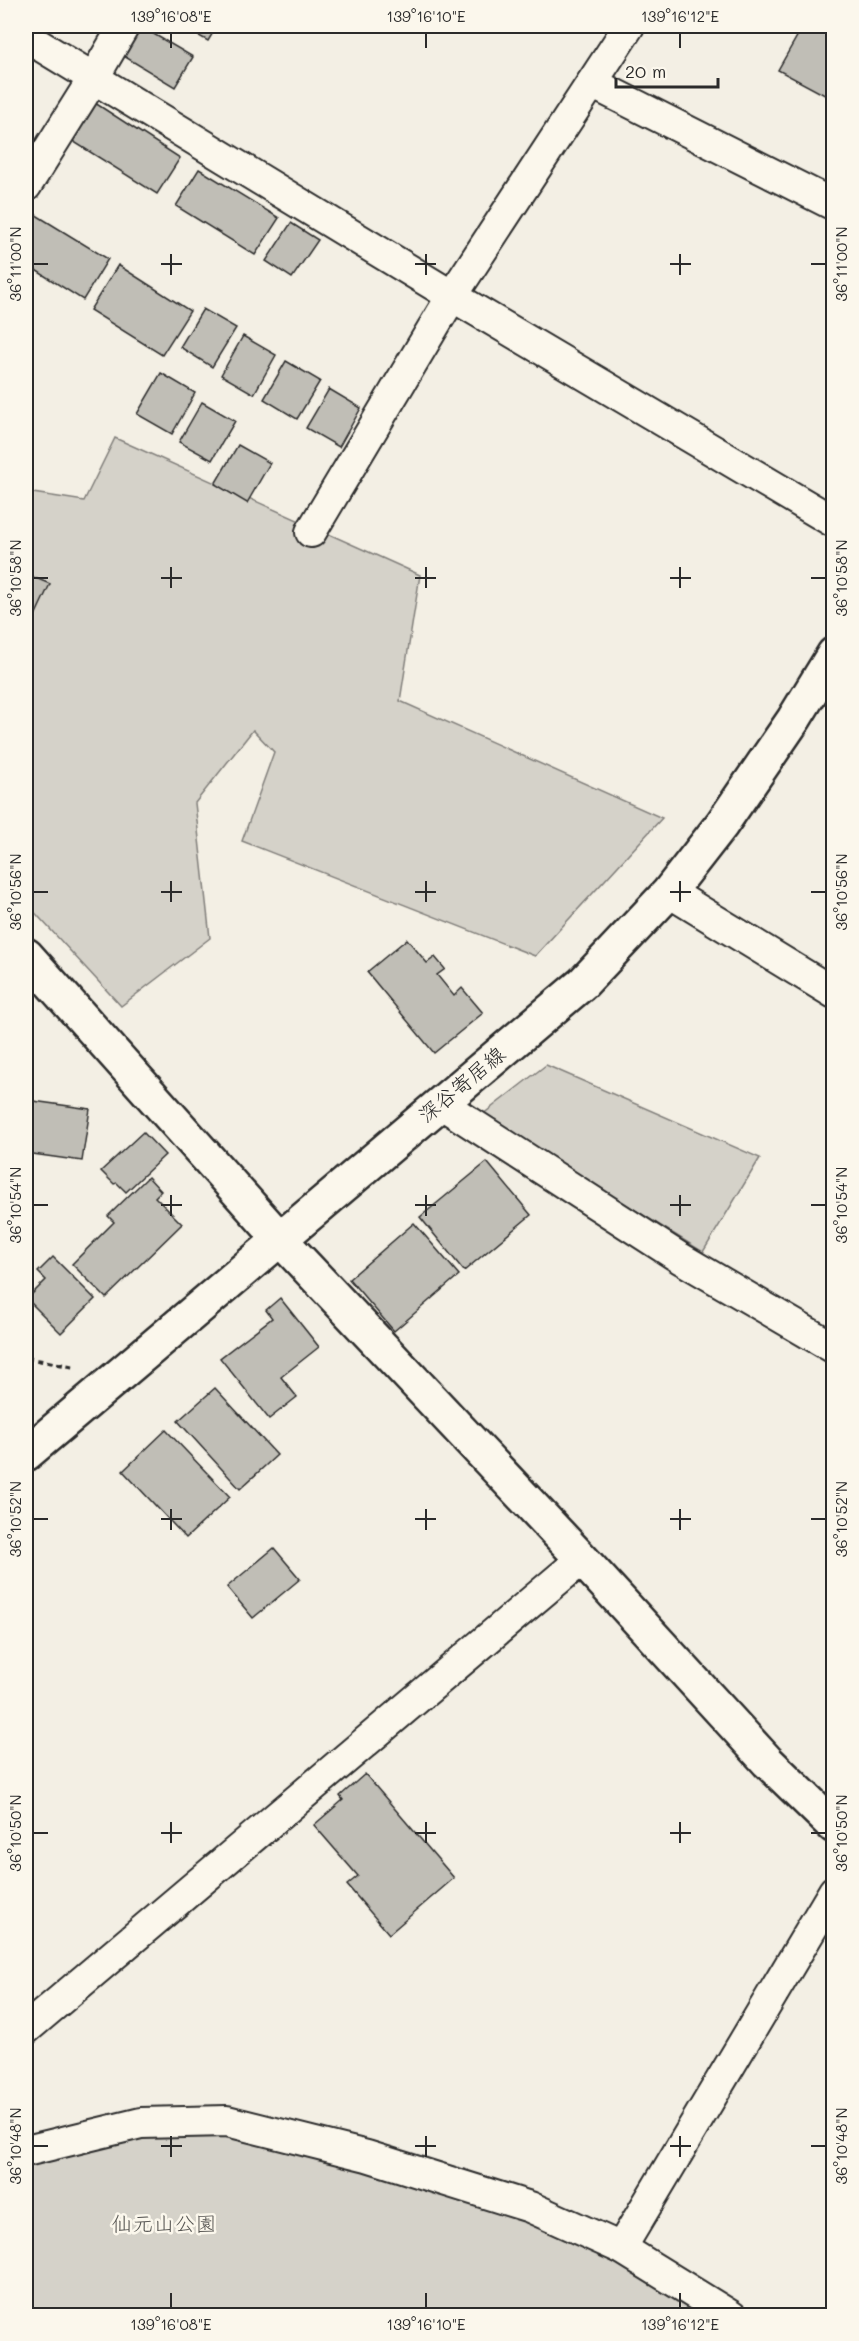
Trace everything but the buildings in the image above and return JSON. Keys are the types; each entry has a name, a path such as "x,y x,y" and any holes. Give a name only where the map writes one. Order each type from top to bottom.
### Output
{"street":[{"path":"26,186 124,26"},
{"path":"311,532 452,296 629,26"},
{"path":"26,37 452,296 834,522"},
{"path":"592,83 830,203"},
{"name":"深谷寄居線","path":"26,1454 583,983 669,892 747,787 794,719 834,654"},
{"path":"669,892 834,993"},
{"path":"26,955 280,1239 582,1559 768,1762 834,1826"},
{"path":"440,1104 680,1258 834,1348"},
{"path":"26,2029 582,1559"},
{"path":"621,2248 834,1891"},
{"path":"26,2151 141,2123 227,2121 367,2156 530,2207 621,2248 731,2316"}],"green space":[{"path":"115,438 420,575 400,701 662,818 535,956 242,841 274,752 253,730 195,803 210,938 121,1006 26,903 26,492 84,501"},
{"path":"546,1065 760,1158 703,1252 482,1115"},
{"name":"仙元山公園","path":"157,2131 224,2136 390,2175 525,2214 617,2257 710,2315 26,2315 26,2163"}]}
